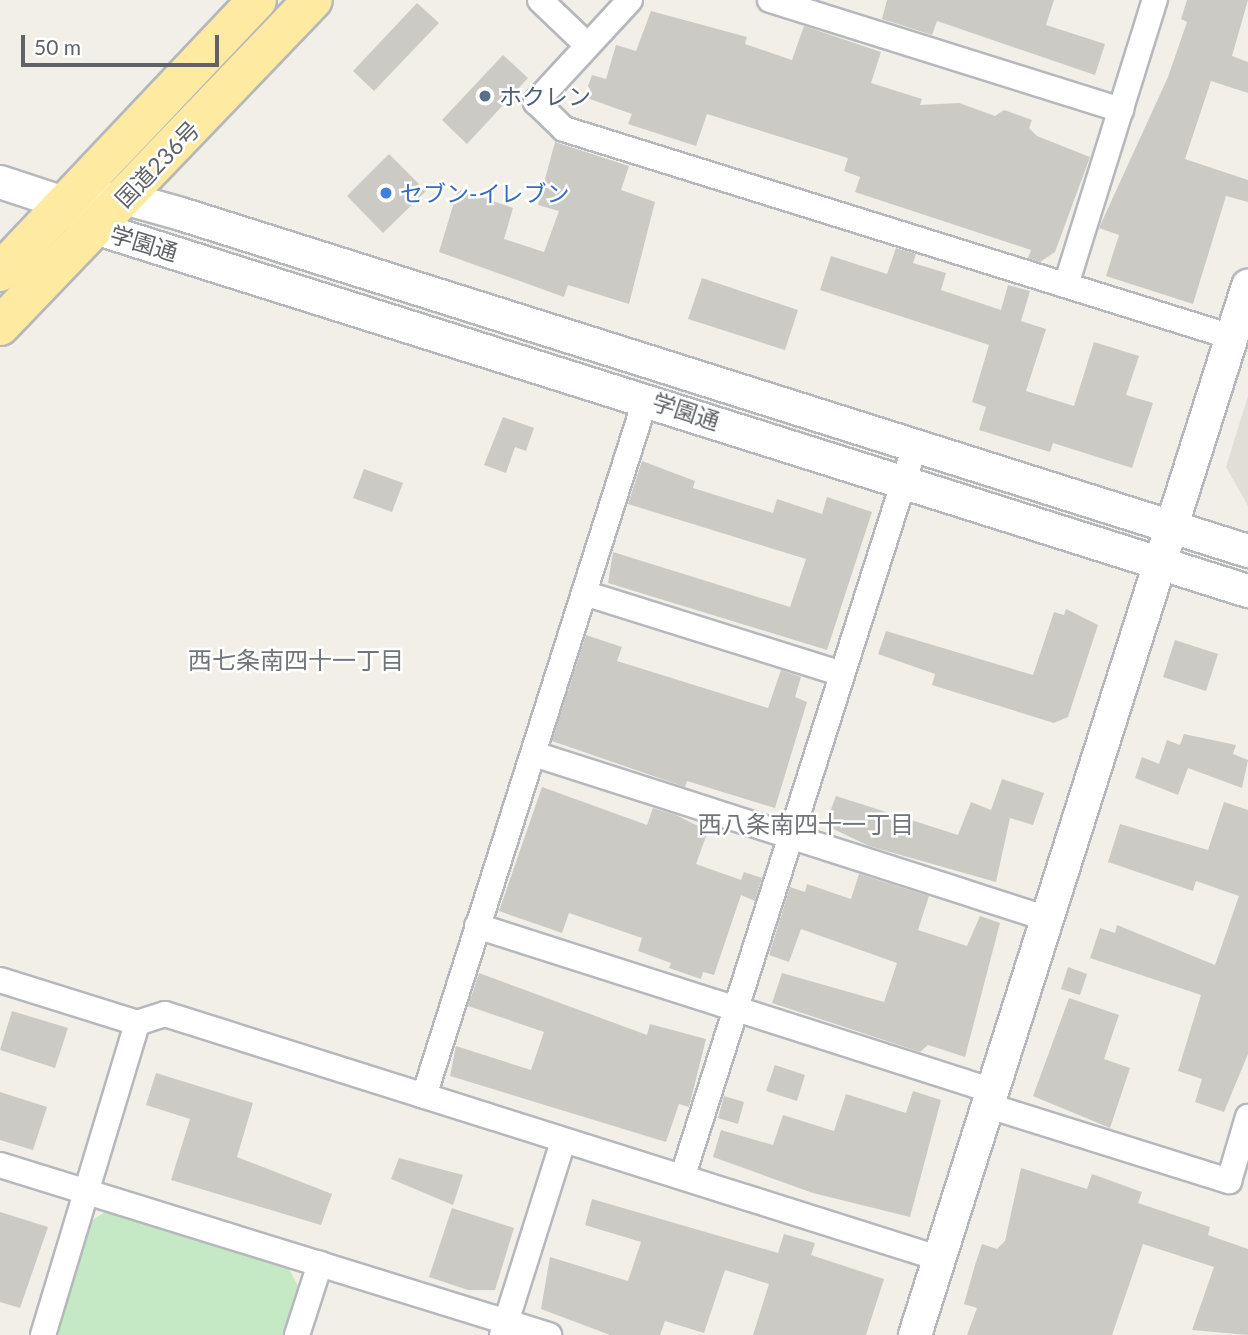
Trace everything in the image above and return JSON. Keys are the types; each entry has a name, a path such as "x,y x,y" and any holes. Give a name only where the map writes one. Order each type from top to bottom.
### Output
{"highway":[{"name":"国道236号","path":"0,326 81,216 257,0"},
{"name":"国道236号","path":"0,272 81,216 124,198 313,0"}],"street":[{"path":"540,0 586,44"},
{"path":"630,0 586,44 536,102 564,129 1232,337"},
{"path":"770,0 1121,110"},
{"path":"1066,285 1155,0"},
{"name":"学園通","path":"0,183 81,216 1159,566 1248,591"},
{"name":"学園通","path":"124,198 1248,551"},
{"path":"915,1335 988,1097 1248,286"},
{"path":"424,1096 646,398"},
{"path":"683,1175 915,446"},
{"path":"584,593 842,674"},
{"path":"534,754 1045,918"},
{"path":"477,926 734,1010 1228,1181 1248,1116"},
{"path":"0,980 137,1023 165,1014 563,1141 683,1175 939,1258"},
{"path":"43,1335 137,1023"},
{"path":"504,1329 563,1141"},
{"path":"0,1164 320,1264 504,1329 549,1335"},
{"path":"298,1335 320,1264"}],"shaded area":[{"path":"1248,396 1248,506 1226,467"}],"green space":[{"path":"108,1210 287,1265 298,1286 283,1335 57,1335 91,1221"}],"building":[{"path":"887,0 1054,0 1046,25 1105,44 1095,75 937,21 932,35 882,19"},
{"path":"1187,0 1248,0 1232,56 1248,62 1248,93 1211,81 1185,159 1248,180 1248,202 1226,196 1193,304 1106,276 1119,235 1099,228 1168,77 1187,22 1181,19"},
{"path":"417,3 439,23 374,91 353,71"},
{"path":"651,11 747,37 745,44 792,60 804,26 881,52 871,83 922,99 920,105 959,103 995,116 1004,110 1032,120 1029,128 1037,136 1090,157 1055,252 1040,262 1028,258 1031,250 855,192 860,177 844,171 848,158 707,114 696,146 628,124 632,114 584,97 592,75 606,79 616,45 636,51"},
{"path":"503,55 528,78 467,144 442,120"},
{"path":"555,142 629,166 621,190 655,202 629,304 568,285 564,297 439,252 458,189 513,208 504,239 544,252 559,211 538,205"},
{"name":"セブン-イレブン","path":"389,154 426,191 383,233 347,196"},
{"path":"896,248 916,254 913,263 946,273 941,290 1001,310 1008,285 1030,291 1021,321 1046,329 1026,391 1074,406 1094,342 1139,356 1126,395 1153,403 1132,468 1053,443 1050,452 979,430 986,407 972,402 989,345 820,290 831,256 887,274"},
{"path":"702,278 798,310 785,350 688,319"},
{"path":"503,417 534,428 526,451 515,447 506,473 484,465"},
{"path":"642,461 695,481 693,488 773,513 777,499 822,514 827,497 872,512 827,650 608,583 613,552 790,607 806,559 628,504"},
{"path":"364,469 403,483 392,512 353,498"},
{"path":"1066,609 1098,625 1068,717 1054,723 932,685 935,674 878,654 886,631 1033,675 1054,612 1064,615"},
{"path":"586,635 622,647 617,661 768,708 781,670 801,677 795,697 807,702 775,808 687,781 685,787 552,741"},
{"path":"1175,640 1218,654 1206,691 1163,677"},
{"path":"1184,734 1236,745 1233,754 1248,760 1242,788 1188,768 1178,795 1135,778 1142,757 1159,764 1167,740 1180,745"},
{"path":"1002,779 1044,793 1033,825 1010,818 996,882 869,846 825,825 836,796 958,835 971,802 991,810"},
{"path":"542,787 647,825 653,808 676,815 708,831 696,864 741,880 744,872 762,878 755,901 741,895 714,975 703,972 701,979 669,968 671,963 638,951 642,938 569,913 562,933 499,911"},
{"path":"1224,802 1248,810 1248,1054 1224,1112 1195,1102 1202,1079 1178,1071 1201,995 1090,958 1100,928 1115,933 1117,925 1215,965 1239,896 1196,881 1193,891 1108,862 1120,824 1208,850"},
{"path":"859,874 929,896 918,930 967,946 980,916 1000,923 965,1057 928,1045 920,1052 772,1003 782,973 884,1002 897,963 801,929 789,962 769,955 790,887 805,892 807,884 851,899"},
{"path":"1068,967 1087,974 1080,995 1061,989"},
{"path":"479,973 647,1035 650,1024 706,1039 689,1107 679,1104 666,1142 450,1076 456,1046 531,1070 544,1032 468,1006"},
{"path":"1069,998 1119,1015 1104,1059 1130,1068 1110,1128 1033,1096"},
{"path":"12,1011 68,1028 55,1068 0,1050"},
{"path":"775,1065 805,1075 797,1101 766,1091"},
{"path":"156,1073 253,1103 237,1157 332,1194 321,1225 171,1180 190,1119 146,1105"},
{"path":"913,1091 941,1100 910,1217 813,1193 713,1157 721,1130 773,1145 783,1115 834,1131 846,1094 906,1113"},
{"path":"0,1092 47,1107 33,1150 0,1140"},
{"path":"724,1096 744,1102 738,1124 718,1118"},
{"path":"399,1158 463,1175 453,1205 391,1179"},
{"path":"1021,1168 1087,1189 1092,1174 1142,1192 1138,1203 1210,1227 1208,1235 1248,1249 1248,1335 1192,1330 1214,1267 1143,1244 1112,1335 967,1335 977,1308 964,1304 975,1265 982,1244 997,1249 1005,1241"},
{"path":"592,1199 778,1253 784,1234 815,1243 811,1255 884,1279 866,1335 753,1335 769,1284 725,1270 704,1333 665,1321 660,1335 610,1335 541,1309 550,1257 628,1281 641,1242 585,1225"},
{"path":"452,1208 514,1228 495,1290 468,1290 429,1277"},
{"path":"0,1212 48,1227 20,1308 0,1302"}],"place":[{"name":"ホクレン","path":"485,96"},
{"name":"セブン-イレブン","path":"386,193"}],"district":[{"name":"西七条南四十一丁目","path":"296,660"},
{"name":"西八条南四十一丁目","path":"806,824"}]}
